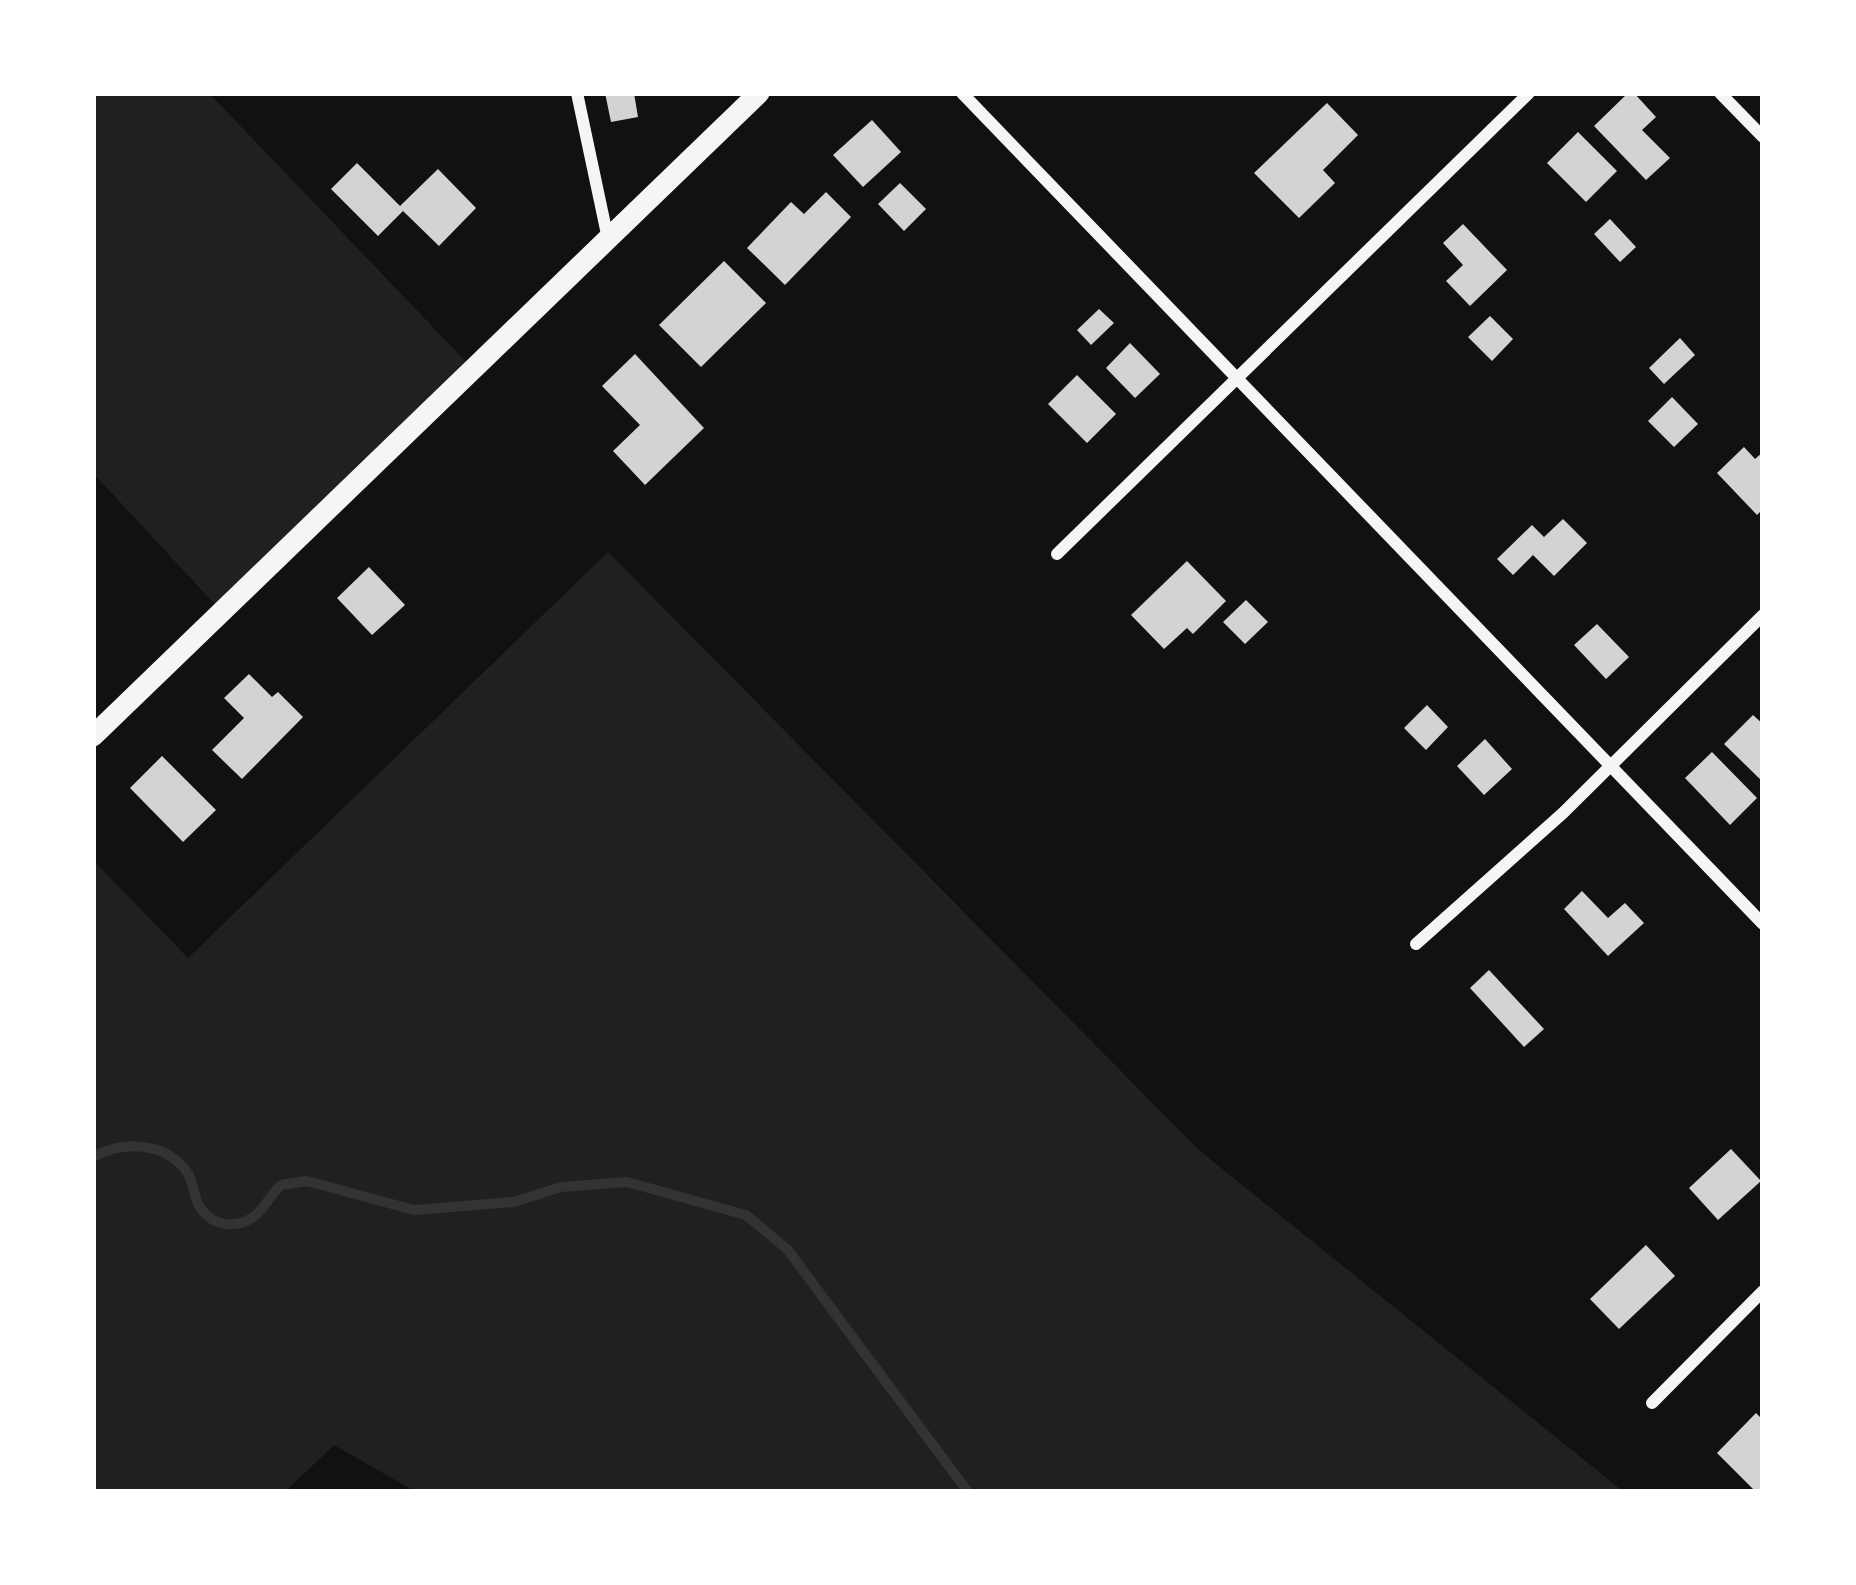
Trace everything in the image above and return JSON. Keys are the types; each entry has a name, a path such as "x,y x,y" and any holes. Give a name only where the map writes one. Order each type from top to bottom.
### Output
{"street":[{"path":"577,93 608,238"},
{"path":"93,736 759,93"},
{"path":"962,93 1763,924"},
{"path":"1057,554 1529,93"},
{"path":"1720,93 1763,137"},
{"path":"1415,944 1611,766 1763,615"},
{"path":"1652,1403 1763,1291"}],"shaded area":[{"path":"93,93 209,93 473,369 222,612 93,473"},
{"path":"608,552 1200,1151 1624,1492 416,1492 334,1445 285,1492 93,1492 93,860 188,958"}],"building":[{"path":"605,93 634,93 638,117 611,122"},
{"path":"1628,93 1634,93 1656,117 1642,130 1670,158 1646,180 1594,126"},
{"path":"1327,103 1358,135 1323,170 1335,183 1299,218 1254,173"},
{"path":"872,120 901,152 863,187 833,155"},
{"path":"1578,132 1617,171 1586,202 1547,163"},
{"path":"357,163 400,206 438,169 476,208 439,246 403,211 378,236 331,189"},
{"path":"900,183 926,209 904,231 878,204"},
{"path":"826,192 851,217 785,285 747,248 791,202 804,214"},
{"path":"1610,219 1636,247 1620,262 1594,234"},
{"path":"1463,224 1507,270 1470,306 1446,281 1463,265 1443,243"},
{"path":"724,261 766,303 701,367 659,325"},
{"path":"1099,309 1114,323 1091,345 1077,330"},
{"path":"1490,316 1513,339 1492,361 1468,337"},
{"path":"1680,338 1695,355 1664,384 1649,368"},
{"path":"1130,343 1160,374 1135,398 1106,368"},
{"path":"635,354 704,428 645,485 613,451 640,425 602,386"},
{"path":"1077,375 1116,414 1087,443 1048,404"},
{"path":"1672,397 1698,424 1674,447 1648,421"},
{"path":"1744,447 1755,459 1763,452 1763,509 1757,515 1717,473"},
{"path":"1563,519 1587,543 1554,576 1533,555 1513,575 1497,559 1532,525 1544,537"},
{"path":"1187,561 1226,601 1193,634 1187,628 1164,649 1131,615"},
{"path":"369,567 405,605 372,635 337,598"},
{"path":"1246,600 1268,622 1245,644 1223,622"},
{"path":"1597,624 1629,657 1606,679 1574,645"},
{"path":"249,674 272,697 278,692 303,717 242,779 212,750 244,718 224,698"},
{"path":"1427,705 1448,727 1426,750 1404,728"},
{"path":"1753,715 1763,724 1763,782 1724,744"},
{"path":"1485,739 1512,769 1484,795 1457,766"},
{"path":"1712,752 1757,798 1730,825 1685,778"},
{"path":"162,756 216,810 183,842 130,788"},
{"path":"1582,891 1608,918 1625,903 1644,923 1608,956 1564,909"},
{"path":"1489,970 1544,1029 1524,1047 1470,988"},
{"path":"1731,1149 1761,1181 1718,1220 1689,1188"},
{"path":"1646,1245 1675,1276 1619,1329 1590,1299"},
{"path":"1756,1413 1763,1420 1763,1492 1756,1492 1717,1453"}],"waterway":[{"path":"93,1157 130,1147 167,1154 187,1172 205,1214 227,1224 250,1219 281,1185 307,1181 414,1210 514,1202 561,1187 627,1182 746,1215 787,1249 968,1492"}]}
